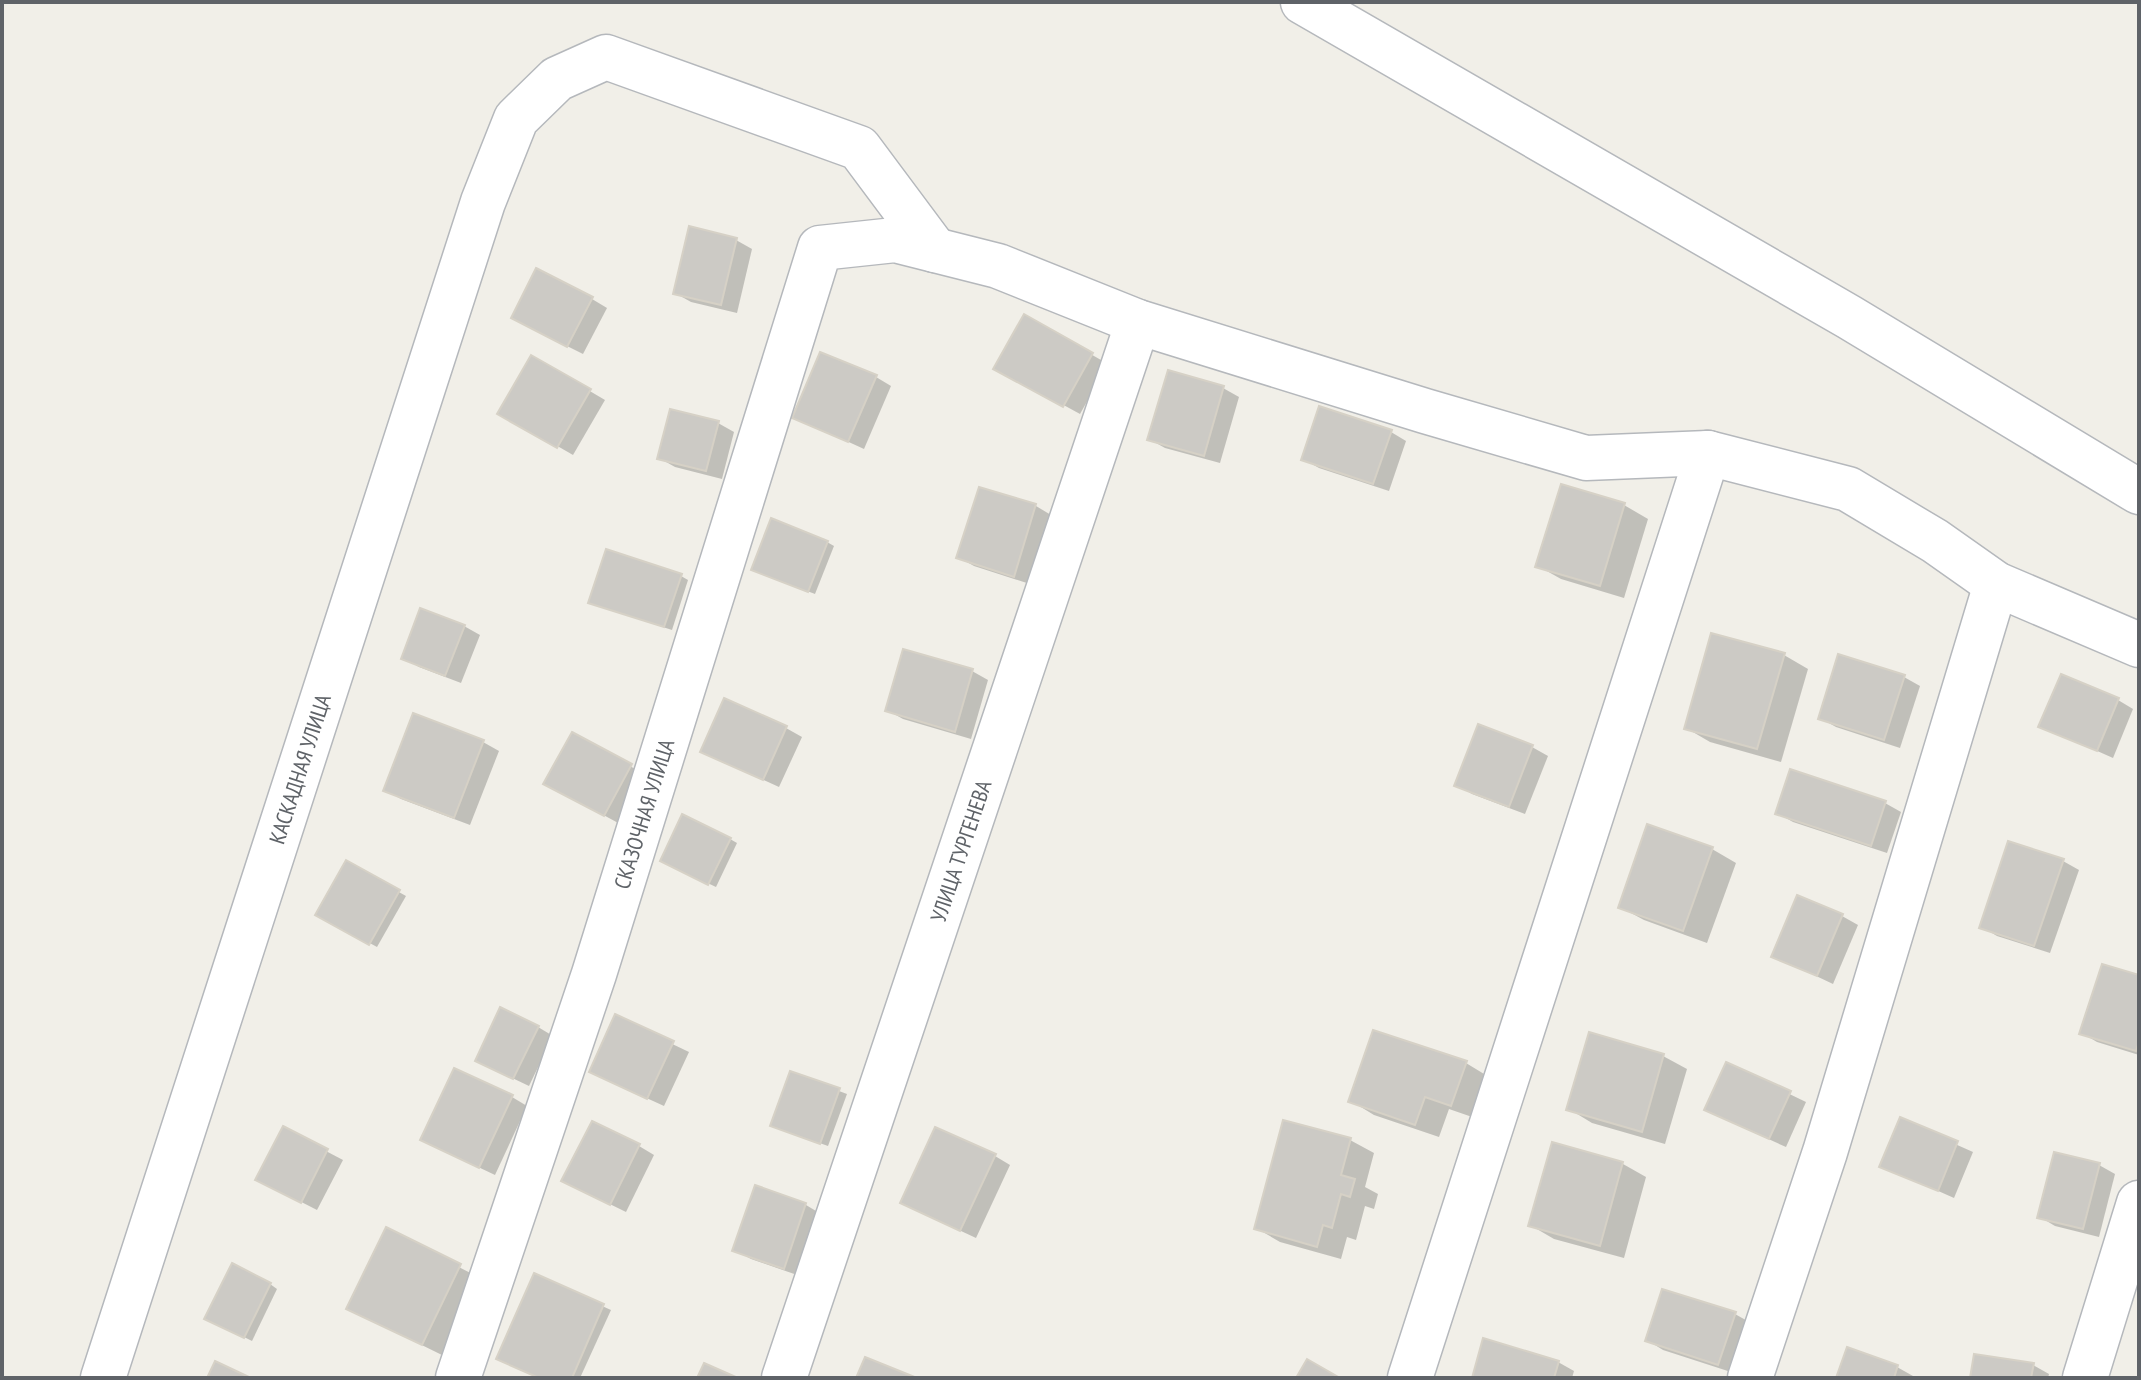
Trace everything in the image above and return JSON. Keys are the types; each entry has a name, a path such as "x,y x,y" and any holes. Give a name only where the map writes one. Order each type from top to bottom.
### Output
{"street":[{"path":"1303,2 1835,309 2139,492"},
{"name":"КАСКАДНАЯ УЛИЦА","path":"103,1378 478,218 516,119 557,79 606,57 859,148 935,250"},
{"name":"СКАЗОЧНАЯ УЛИЦА","path":"458,1378 594,974 820,248 895,240 935,250"},
{"path":"935,250 998,266 1138,322 1586,458 1708,453 1848,489 1935,541 1996,584 2139,645"},
{"name":"УЛИЦА ТУРГЕНЕВА","path":"784,1378 1138,322"},
{"path":"1410,1378 1708,453"},
{"path":"1750,1378 1825,1152 1996,584"},
{"path":"2085,1378 2139,1203"}],"building":[{"path":"689,226 737,238 721,305 673,294"},
{"path":"536,268 593,297 567,347 511,318"},
{"path":"1024,314 1093,353 1063,407 993,369"},
{"path":"820,352 877,375 848,442 792,418"},
{"path":"531,355 591,389 557,448 497,414"},
{"path":"1168,370 1224,386 1204,456 1147,440"},
{"path":"1319,406 1392,430 1373,484 1301,460"},
{"path":"670,409 719,421 706,471 657,459"},
{"path":"1561,484 1625,503 1600,586 1535,567"},
{"path":"979,487 1036,504 1014,577 956,558"},
{"path":"771,518 828,541 808,592 751,570"},
{"path":"606,549 682,574 664,627 588,603"},
{"path":"420,608 465,625 445,676 401,659"},
{"path":"1711,633 1785,653 1757,749 1684,729"},
{"path":"903,649 973,669 955,732 885,711"},
{"path":"1838,654 1905,675 1884,740 1818,719"},
{"path":"2061,674 2119,698 2097,751 2038,727"},
{"path":"724,698 787,726 763,780 700,752"},
{"path":"413,713 484,740 454,818 383,791"},
{"path":"1478,724 1533,745 1509,807 1454,786"},
{"path":"572,732 632,764 604,816 543,784"},
{"path":"1790,769 1886,801 1871,846 1775,814"},
{"path":"682,814 731,838 708,885 660,861"},
{"path":"1647,824 1713,847 1683,931 1618,908"},
{"path":"2008,841 2064,859 2034,946 1979,928"},
{"path":"346,860 400,890 369,945 315,915"},
{"path":"1797,895 1843,914 1817,976 1771,957"},
{"path":"2102,964 2139,975 2139,1041 2136,1051 2079,1034"},
{"path":"500,1007 539,1026 513,1079 475,1061"},
{"path":"615,1014 674,1041 647,1099 589,1072"},
{"path":"1373,1030 1467,1061 1451,1106 1425,1097 1415,1125 1348,1102"},
{"path":"1589,1032 1664,1054 1642,1132 1566,1110"},
{"path":"1726,1062 1791,1091 1769,1139 1704,1110"},
{"path":"454,1068 513,1095 479,1168 420,1140"},
{"path":"790,1071 840,1088 820,1144 770,1126"},
{"path":"1900,1117 1958,1141 1938,1191 1879,1167"},
{"path":"1283,1120 1351,1138 1341,1175 1355,1179 1350,1197 1341,1194 1332,1228 1323,1225 1317,1247 1254,1229"},
{"path":"592,1121 640,1144 610,1205 561,1181"},
{"path":"283,1126 328,1149 301,1203 255,1180"},
{"path":"935,1127 996,1154 960,1231 900,1203"},
{"path":"1552,1142 1623,1162 1600,1246 1528,1226"},
{"path":"2054,1152 2100,1163 2083,1229 2037,1218"},
{"path":"755,1185 806,1203 784,1269 732,1251"},
{"path":"386,1227 461,1264 422,1345 346,1309"},
{"path":"232,1263 271,1283 244,1338 204,1319"},
{"path":"534,1273 604,1304 572,1378 539,1378 496,1359"},
{"path":"1662,1289 1736,1312 1718,1365 1645,1341"},
{"path":"1483,1338 1559,1361 1554,1378 1472,1378"},
{"path":"1847,1347 1898,1365 1894,1378 1836,1378"},
{"path":"1974,1354 2034,1363 2031,1378 1970,1378"},
{"path":"865,1357 917,1378 856,1378"},
{"path":"1307,1359 1340,1378 1296,1378"},
{"path":"215,1361 251,1378 207,1378"},
{"path":"704,1363 738,1378 697,1378"}]}
